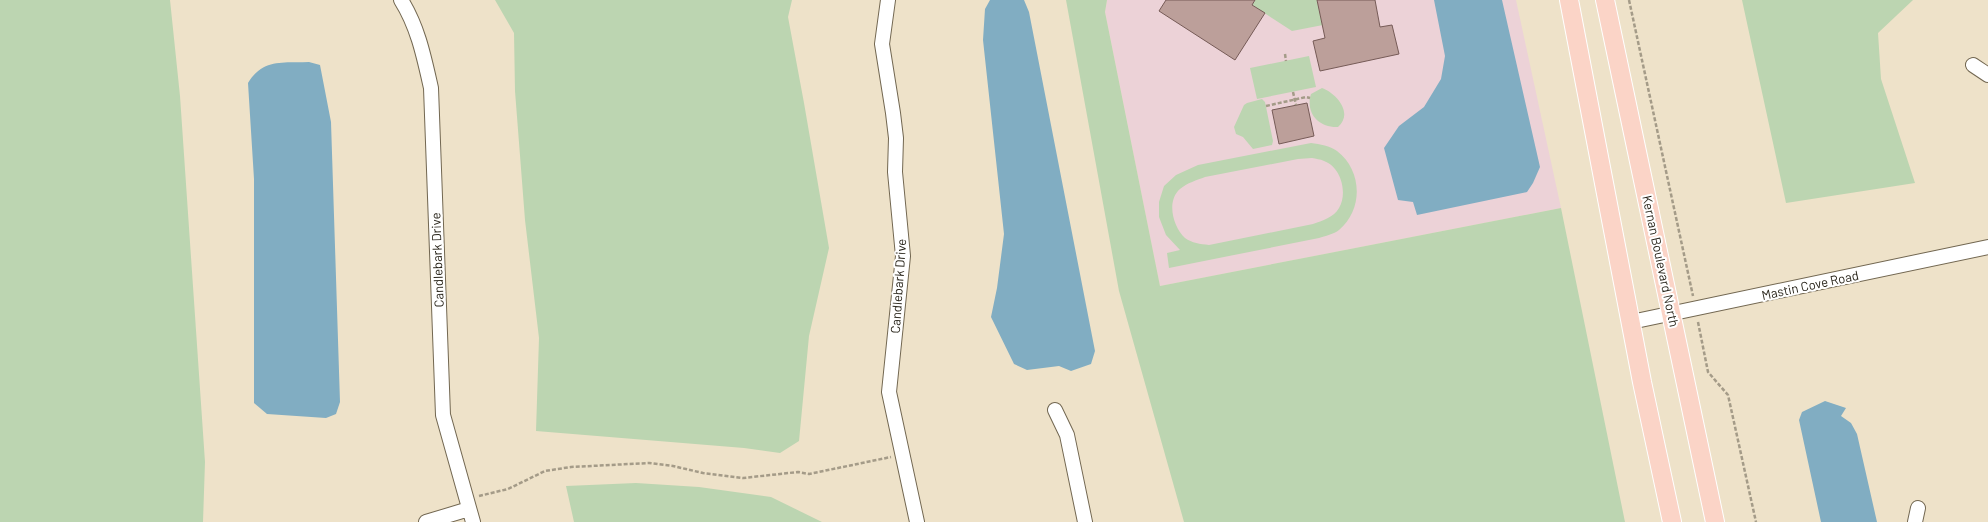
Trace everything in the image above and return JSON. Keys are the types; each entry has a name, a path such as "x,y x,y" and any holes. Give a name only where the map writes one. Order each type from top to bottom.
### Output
{"main road":[{"path":"1569,0 1631,322 1672,522"},
{"name":"Kernan Boulevard North","path":"1605,0 1715,522"}],"street":[{"name":"Candlebark Drive","path":"401,0 410,15 422,46 430,88 443,415 471,516"},
{"name":"Candlebark Drive","path":"888,0 882,44 894,126 902,256 889,392 917,522"},
{"path":"1973,65 1988,75"},
{"name":"Mastin Cove Road","path":"1631,322 1696,310 1988,247"},
{"path":"1055,410 1067,435 1085,522"},
{"path":"426,522 471,516"}],"path":[{"path":"1629,0 1708,372 1728,395 1756,522"},
{"path":"1285,54 1286,61"},
{"path":"1293,92 1296,105"},
{"path":"1266,106 1306,97 1310,98"},
{"path":"471,516 475,497 508,489 531,476 553,468 649,463 673,466 703,473 743,478 798,472 809,474 903,455"}],"shaded area":[{"path":"1107,0 1516,0 1561,208 1160,286 1105,12"}],"green space":[{"path":"0,0 170,0 180,96 205,462 203,522 0,522"},
{"path":"495,0 792,0 788,17 829,248 809,336 799,441 780,453 744,448 536,431 539,338 525,220 515,91 514,33"},
{"path":"1066,0 1107,0 1105,12 1160,286 1561,208 1625,522 1184,522 1119,291"},
{"path":"1255,0 1317,0 1323,25 1292,31 1252,5"},
{"path":"1742,0 1913,0 1878,33 1881,79 1915,183 1786,203"},
{"path":"1309,56 1316,87 1257,99 1250,68"},
{"path":"1322,88 1333,94 1344,110 1342,122 1338,127 1325,125 1315,118 1312,113 1310,107 1311,94"},
{"path":"1262,99 1265,102 1273,141 1272,145 1253,149 1243,137 1236,134 1234,127 1244,105"},
{"path":"1311,143 1321,145 1337,151 1351,168 1357,190 1356,201 1353,211 1347,221 1335,233 1319,238 1169,268 1167,253 1180,250 1166,235 1159,217 1159,202 1164,186 1176,175 1198,165","holes":["1312,158 1322,160 1330,164 1339,175 1343,188 1342,202 1337,211 1320,222 1209,245 1196,243 1185,238 1174,221 1172,207 1173,200 1180,189 1189,183 1205,177 1298,159"]},
{"path":"636,483 699,487 771,497 822,522 574,522 566,486"}],"water":[{"path":"990,0 1024,0 1029,12 1095,351 1091,364 1071,371 1059,366 1027,370 1014,364 991,317 997,288 1004,234 983,40 985,9"},
{"path":"1434,0 1502,0 1540,167 1527,192 1417,215 1413,202 1398,200 1384,148 1399,126 1424,107 1441,79 1445,56"},
{"path":"283,62 309,62 320,65 331,122 340,402 336,414 326,418 267,414 254,403 254,179 248,83 260,69 267,66"},
{"path":"1825,401 1846,408 1841,416 1851,423 1857,434 1877,522 1821,522 1799,420 1802,412"}],"building":[{"path":"1166,0 1255,0 1252,5 1265,13 1235,60 1159,11"},
{"path":"1317,0 1375,0 1380,27 1392,25 1399,54 1320,71 1313,41 1325,38"},
{"path":"1307,103 1314,136 1279,144 1272,110"}]}
